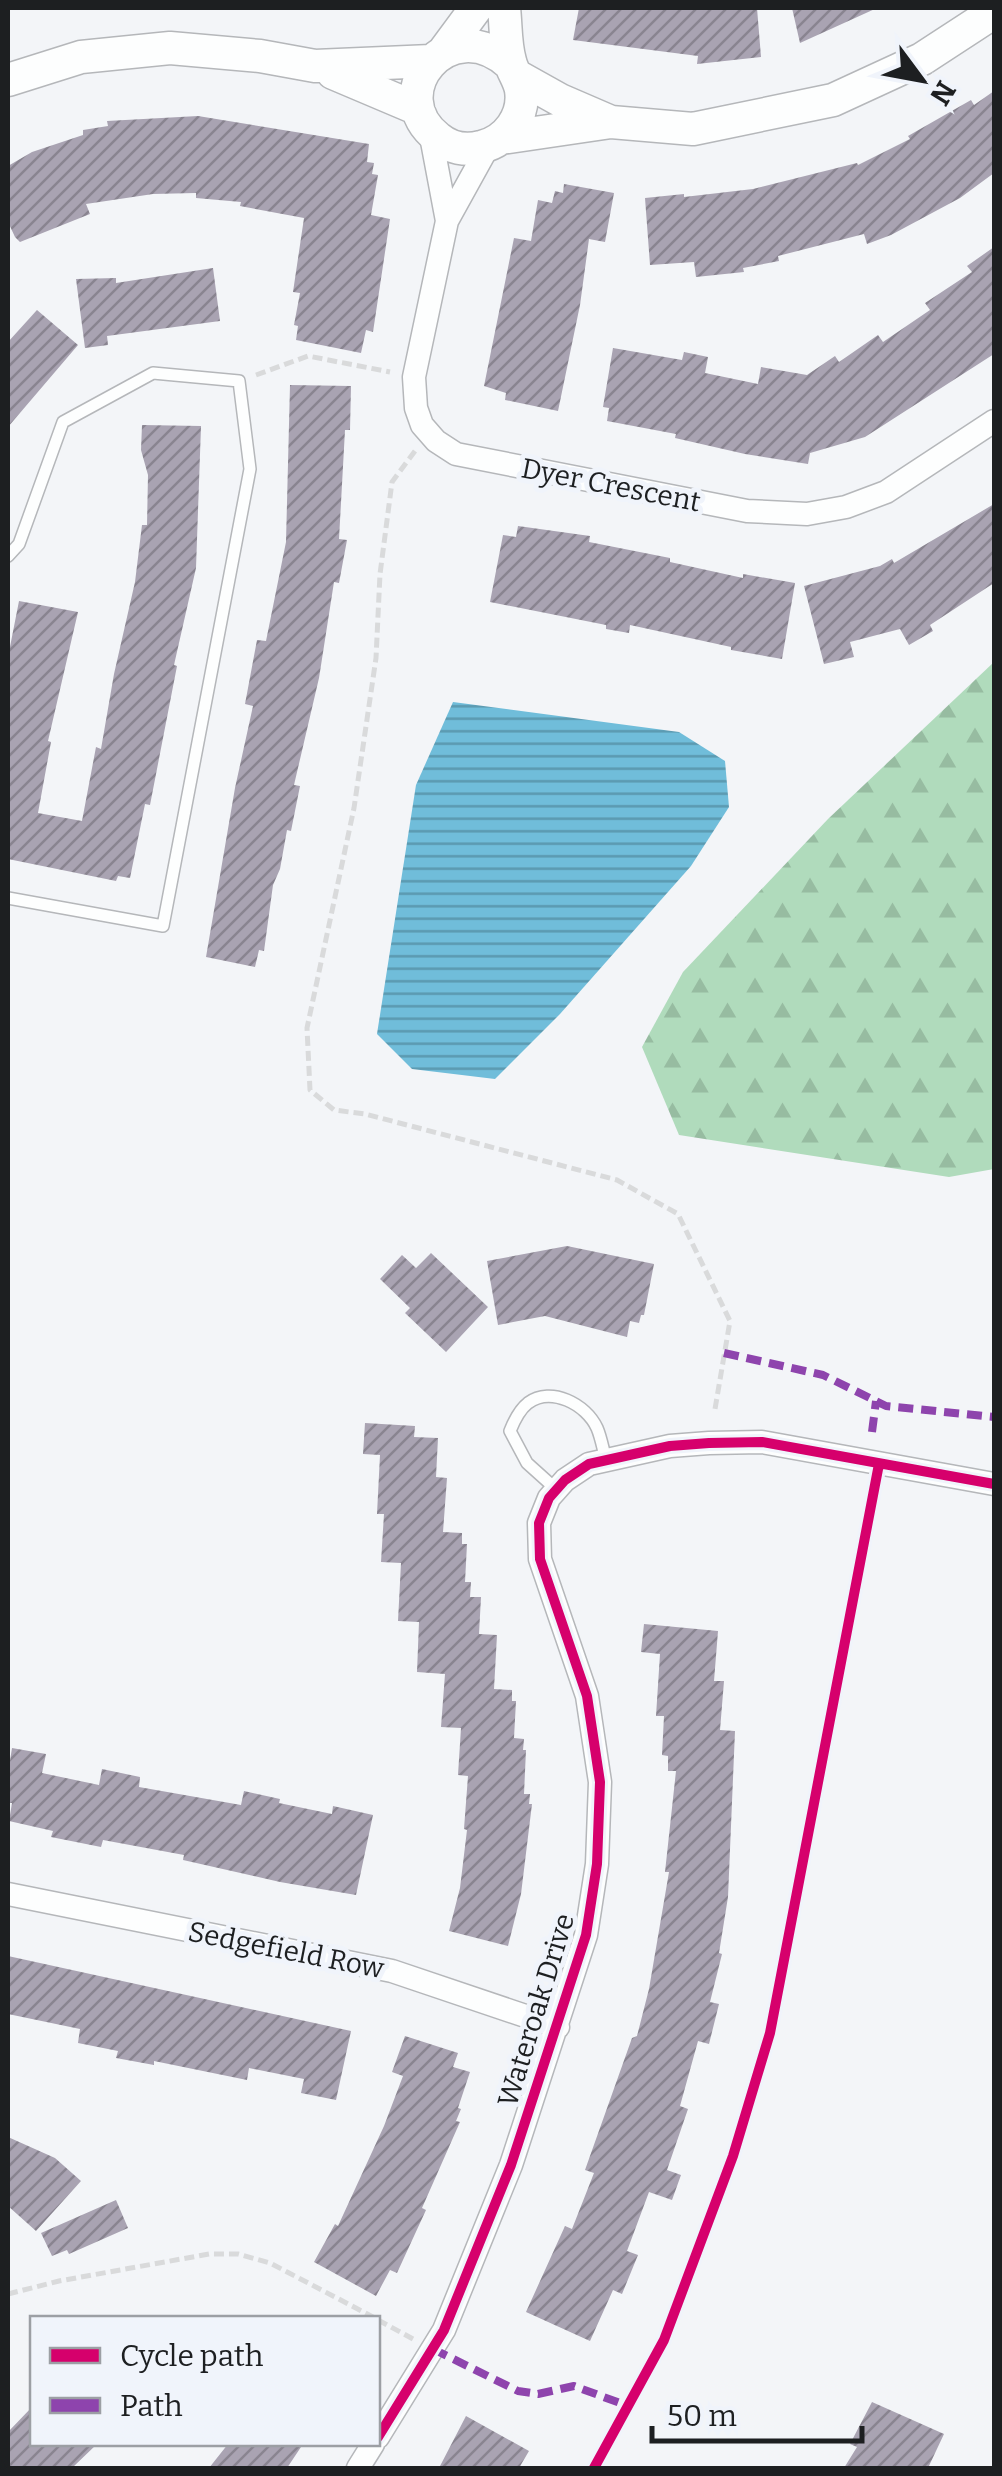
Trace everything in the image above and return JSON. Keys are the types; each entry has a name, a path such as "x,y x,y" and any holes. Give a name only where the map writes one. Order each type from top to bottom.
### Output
{"street":[{"path":"447,222 417,92 422,75 476,8"},
{"path":"428,432 416,408 414,377 447,222 495,142 513,126 520,110 522,93 514,70 504,8"},
{"path":"315,66 424,120 457,148 474,150 495,142 611,122 693,129 833,100 922,59 994,12"},
{"path":"8,80 81,57 170,48 260,56 315,66 438,56 462,45 480,45 496,52 514,70 560,100 611,122"},
{"name":"Dyer Crescent","path":"428,432 456,454 470,458 747,511 807,514 846,507 886,492 994,421"},
{"path":"557,1490 589,1464 606,1460 670,1446 762,1442 994,1484"},
{"name":"Wateroak Drive","path":"380,2434 444,2330 511,2165 586,1935 597,1864 600,1782 587,1696 540,1559 539,1523 549,1498 557,1490"},
{"name":"Sedgefield Row","path":"8,1894 392,1971 558,2027"},
{"path":"358,2468 373,2446"}],"lane":[{"path":"8,556 19,544 63,422 152,373 239,381 250,469 163,926 8,898"},
{"path":"557,1490 527,1463 510,1431 529,1401 548,1396 566,1399 584,1409 596,1426 606,1460"}],"path":[{"path":"239,381 308,356 414,377"},
{"path":"428,432 392,482 380,574 376,658 354,808 307,1028 310,1090 334,1110 366,1114 616,1180 678,1214 730,1321 715,1409"},
{"path":"8,2294 59,2280 208,2254 238,2254 270,2264 370,2316"},
{"path":"380,2321 433,2349"}],"green space":[{"path":"994,662 994,1169 949,1177 679,1135 642,1047 683,972 828,819"}],"water":[{"path":"453,702 679,732 725,761 729,807 691,866 560,1014 495,1079 412,1069 377,1034 416,785"}],"building":[{"path":"579,8 757,8 761,57 697,64 698,56 573,40"},
{"path":"792,8 877,8 800,43"},
{"path":"994,91 994,173 960,198 891,235 867,244 864,234 778,256 779,261 743,268 744,272 696,277 694,262 650,265 645,198 753,189 858,165 910,139 908,136 971,100 974,105"},
{"path":"198,116 369,144 367,162 374,163 372,174 378,175 371,215 390,219 373,332 366,330 361,353 296,340 298,326 294,325 300,293 293,292 304,218 240,206 241,202 196,198 196,193 153,194 86,204 90,214 20,242 15,237 8,222 8,166 32,152 83,135 83,130 108,126 107,121"},
{"path":"564,184 614,193 605,242 589,239 558,411 505,400 506,393 484,386 514,238 531,241 538,200 552,203 555,191 563,193"},
{"path":"994,247 994,354 865,437 810,453 808,464 745,454 675,438 676,434 607,421 609,408 603,407 613,348 682,360 684,352 708,357 705,373 758,384 761,367 807,375 835,356 839,362 878,335 883,342 930,310 925,303 972,272 967,266"},
{"path":"213,268 220,321 107,336 108,345 85,348 76,279 116,278 116,283"},
{"path":"37,310 78,345 8,427 8,342"},
{"path":"290,385 351,386 339,539 347,540 339,583 334,582 319,678 294,785 300,786 291,831 287,830 273,885 264,951 259,950 255,967 206,957 253,706 245,704 257,640 266,641 286,542"},
{"path":"142,425 201,426 196,568 174,665 177,666 150,805 145,804 130,878 118,876 116,881 8,859 8,657 19,601 78,612 48,741 51,742 38,813 82,821 135,582 142,525 147,525 148,475 141,450"},
{"path":"994,504 994,583 930,625 933,631 909,645 900,629 850,642 854,657 824,664 804,586 880,566 892,559 894,563"},
{"path":"518,526 590,536 589,542 743,578 743,574 795,583 782,659 630,625 629,633 606,629 606,625 490,602 503,535 516,537"},
{"path":"567,1246 654,1264 644,1315 639,1323 630,1321 627,1337 545,1316 498,1325 487,1261"},
{"path":"431,1253 488,1307 446,1352 405,1313 410,1308 380,1279 402,1255 416,1268"},
{"path":"365,1423 415,1426 414,1437 438,1438 436,1477 447,1478 443,1532 462,1533 462,1544 467,1544 465,1582 471,1582 470,1597 481,1597 479,1634 497,1635 494,1689 512,1690 512,1701 516,1701 514,1738 524,1739 524,1794 530,1794 532,1804 521,1894 508,1946 449,1931 460,1888 467,1830 464,1829 468,1776 458,1775 461,1728 441,1727 445,1674 417,1672 419,1622 398,1621 401,1563 381,1562 384,1514 377,1514 380,1455 363,1454"},
{"path":"644,1624 718,1631 714,1681 724,1681 720,1730 735,1731 728,1897 719,1953 722,1954 710,2002 719,2004 709,2044 698,2041 680,2106 688,2109 667,2170 681,2175 672,2200 649,2192 627,2251 638,2255 622,2294 613,2290 590,2341 526,2312 565,2226 572,2229 594,2173 585,2170 632,2038 637,2036 649,1989 669,1872 665,1872 676,1771 668,1771 668,1756 662,1755 664,1716 656,1716 660,1654 641,1652"},
{"path":"12,1748 46,1754 42,1773 99,1785 102,1769 140,1777 139,1787 241,1805 244,1791 332,1814 333,1806 373,1815 356,1895 183,1860 184,1855 103,1840 101,1847 51,1837 53,1831 9,1821"},
{"path":"8,1956 351,2031 336,2100 301,2093 304,2079 249,2068 247,2080 154,2061 154,2065 116,2058 118,2051 78,2043 80,2029 8,2014"},
{"path":"405,2036 458,2053 453,2067 470,2072 458,2108 461,2109 456,2121 460,2122 422,2208 426,2210 397,2273 390,2270 376,2296 314,2262 335,2224 338,2226 384,2126 403,2076 392,2072"},
{"path":"8,2137 55,2158 81,2181 36,2231 8,2206"},
{"path":"116,2200 128,2228 69,2254 67,2250 52,2256 41,2233"},
{"path":"872,2402 944,2434 928,2468 844,2468 857,2447 850,2444"},
{"path":"30,2409 30,2446 95,2446 72,2468 8,2468 8,2432"},
{"path":"466,2416 529,2451 519,2468 439,2468"},
{"path":"226,2446 302,2446 287,2468 209,2468"}],"marked path":[{"path":"724,1353 823,1375 886,1406 994,1417"},
{"path":"872,1432 876,1401"},
{"path":"433,2349 518,2391 538,2394 574,2386 628,2406"}],"cycle path":[{"path":"380,2434 444,2330 511,2165 586,1935 597,1864 600,1782 587,1696 540,1559 539,1523 549,1498 565,1480 589,1464 670,1446 709,1443 762,1442 994,1484"},
{"path":"594,2468 664,2340 733,2156 770,2033 879,1464"}]}
